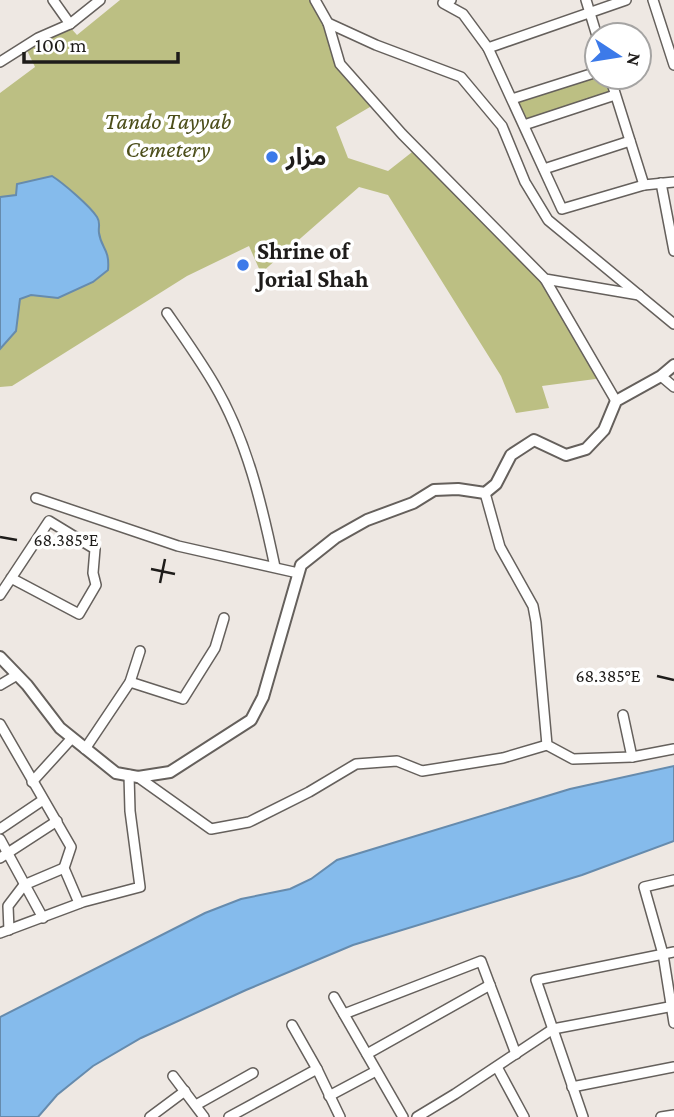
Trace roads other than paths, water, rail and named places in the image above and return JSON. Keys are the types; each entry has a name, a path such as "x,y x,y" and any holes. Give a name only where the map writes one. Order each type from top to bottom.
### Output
{"street":[{"path":"53,0 70,24"},
{"path":"2,59 38,38 70,24 100,0"},
{"path":"315,0 328,23 340,64 402,134 545,279 616,401"},
{"path":"586,0 592,21"},
{"path":"488,48 626,0"},
{"path":"653,0 674,65"},
{"path":"443,1 463,14 488,48 562,209 643,185 674,181"},
{"path":"328,23 376,45 461,77 502,126 526,182 548,220 674,324"},
{"path":"512,99 583,76"},
{"path":"614,91 643,185"},
{"path":"524,125 615,95"},
{"path":"544,169 630,141"},
{"path":"661,183 674,251"},
{"path":"545,279 642,296"},
{"path":"167,313 216,386 242,445 262,503 275,568"},
{"path":"0,657 60,728 116,773 133,776 170,772 251,720 263,697 298,573 302,565 335,538 367,520 413,503 434,490 458,489 485,493 496,484 511,455 534,440 566,455 586,449 604,430 616,401 661,376 674,365"},
{"path":"661,376 674,387"},
{"path":"485,493 500,547 533,606 547,745"},
{"path":"36,498 178,545 298,573"},
{"path":"0,595 11,578 49,521 95,549 93,573 96,585 79,614 11,578"},
{"path":"130,682 183,699 215,648 224,618"},
{"path":"85,749 130,682 140,651"},
{"path":"0,685 17,675"},
{"path":"623,715 632,757"},
{"path":"0,724 71,847 64,868 79,903"},
{"path":"32,782 72,738"},
{"path":"133,776 211,829 249,821 309,792 356,764 397,761 422,771 503,758 547,745 573,759 632,757 674,749"},
{"path":"64,868 24,885 8,906 5,931 79,903 140,887 130,811 133,776"},
{"path":"0,829 43,800"},
{"path":"4,856 57,821"},
{"path":"0,839 4,856 43,918"},
{"path":"674,880 644,887 663,954 674,1023"},
{"path":"583,1117 536,980 674,952"},
{"path":"344,1014 481,961 516,1054"},
{"path":"367,1054 490,985"},
{"path":"334,997 403,1117"},
{"path":"416,1117 553,1029 673,1007"},
{"path":"292,1025 340,1117"},
{"path":"497,1067 524,1117"},
{"path":"572,1087 674,1067"},
{"path":"229,1117 317,1069"},
{"path":"329,1096 376,1070"},
{"path":"196,1105 253,1073"},
{"path":"173,1076 204,1117"},
{"path":"150,1117 186,1091"},
{"path":"161,1109 168,1117"},
{"path":"661,1117 674,1115"}],"water":[{"path":"52,176 76,195 97,217 100,238 108,257 108,270 93,282 58,298 31,295 20,299 16,331 0,349 0,197 16,195 17,184"},
{"path":"674,766 674,841 582,875 353,945 141,1038 93,1066 57,1095 38,1117 0,1117 0,1017 205,913 241,899 290,889 311,879 337,860 570,789"}],"place":[{"name":"مزار","path":"272,157"},
{"name":"Shrine of Jorial Shah","path":"243,265"}],"park label":[{"name":"Tando Tayyab Cemetery","path":"168,135"}]}
